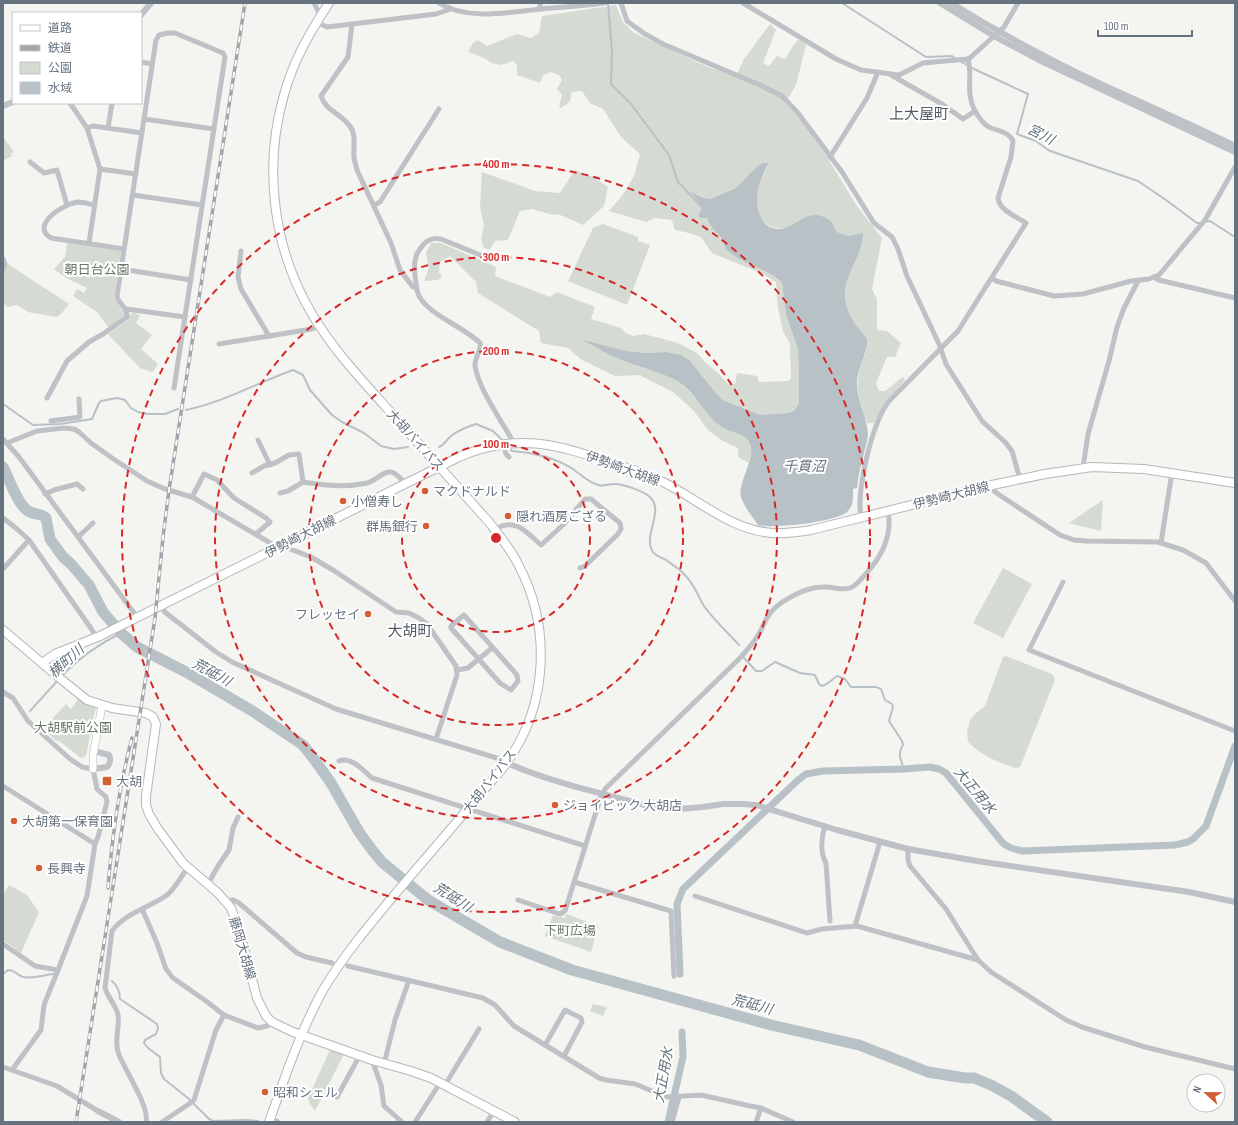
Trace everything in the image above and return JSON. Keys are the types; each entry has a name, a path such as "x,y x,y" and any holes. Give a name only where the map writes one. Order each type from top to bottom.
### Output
{"main road":[{"name":"大胡バイパス","path":"273,1121 301,1035 318,999 350,949 507,762 524,732 535,703 541,671 541,639 538,616 527,582 515,558 495,529 348,364 319,326 301,294 284,250 277,215 273,176 275,139 284,94 297,59 316,22 329,3"},
{"name":"伊勢崎大胡線","path":"42,663 56,654 98,637 465,454 503,444 532,442 556,446 646,474 668,484 733,523 759,532 779,534 802,531 861,518 992,485 1083,468 1133,468 1172,472 1235,483"},
{"name":"藤岡大胡線","path":"3,630 87,700 102,706 146,713 155,720 156,728 148,773 146,805 149,814 154,824 172,849 188,868 226,901 233,912 257,998 266,1016 272,1022"},
{"path":"93,769 94,751 102,706"},
{"path":"272,1022 301,1035 372,1060 421,1074 515,1122"}],"street":[{"path":"142,14 151,3"},
{"path":"314,3 318,11 322,14"},
{"path":"439,3 450,8 467,12 490,14 605,3"},
{"path":"540,3 540,9"},
{"path":"621,3 627,21 645,34 663,44 731,71 782,96 798,113 830,156 874,222 892,237 898,249 907,276 946,364 982,421 1005,442 1014,453 1020,479"},
{"path":"742,3 836,60 861,70 900,75 923,63 968,59 1004,27 1018,3"},
{"path":"940,3 997,34 1235,146"},
{"path":"950,3 1041,61 1235,152"},
{"path":"316,22 327,27 436,14 450,8"},
{"path":"352,24 348,57 321,96 324,104 349,124 353,132 354,157 357,170 391,244 400,270 413,287 416,288"},
{"path":"47,398 67,361 89,342 125,320 127,315 126,309 117,299 117,296 157,38 162,34 168,33 175,33 222,53 225,57 174,388"},
{"path":"861,518 863,471 880,415 889,401 941,350 958,331 1026,223 1002,207 999,202 998,198 1012,151 1012,138 986,125 975,111 969,94 968,59"},
{"path":"142,62 152,64"},
{"path":"830,156 868,98 878,72"},
{"path":"888,73 942,104 963,119 975,111"},
{"path":"71,104 87,128 100,169 89,243"},
{"path":"108,128 112,104"},
{"path":"374,205 380,202 439,109"},
{"path":"144,120 214,130"},
{"path":"87,128 93,126 142,133"},
{"path":"30,162 44,174 57,170 67,205"},
{"path":"992,278 996,281 1054,296 1082,294 1159,275 1205,220 1235,167"},
{"path":"100,169 136,174"},
{"path":"133,195 202,205"},
{"path":"94,205 78,202 67,205 45,222 43,228 46,234 50,238 124,249"},
{"path":"490,260 441,239 437,238 430,240 422,246 414,263 416,288 420,298 430,308 480,343 480,351 475,364 478,376 489,401 511,438 512,443"},
{"path":"241,251 238,277 240,289 269,336"},
{"path":"3,259 5,264 3,268"},
{"path":"121,269 191,280"},
{"path":"1154,277 1159,280 1235,298"},
{"path":"1083,468 1088,434 1117,327 1124,308 1138,281"},
{"path":"126,309 185,317"},
{"path":"219,344 312,329 319,326"},
{"path":"79,399 80,417 5,441 19,457 136,618"},
{"path":"55,424 76,430 112,458 147,481 164,489 192,497 277,547"},
{"path":"258,440 270,465"},
{"path":"503,444 506,454 509,457"},
{"path":"252,473 280,461 289,455 299,454 303,482"},
{"path":"280,494 288,492 303,482 332,486 353,485 371,481 389,472 394,472 406,484"},
{"path":"1161,543 1172,472"},
{"path":"192,497 202,475 204,474 217,480 234,498 270,522 256,534"},
{"path":"45,494 78,484 83,489"},
{"path":"992,485 993,490 998,494 1060,535 1074,540 1161,543 1184,550 1206,563 1235,601"},
{"path":"495,529 503,525 519,526 541,545 564,524 585,499 591,499 620,523 621,529 618,534 585,566 580,568"},
{"path":"518,900 560,914 565,911 602,793 634,759 740,658 756,639 768,615 780,604 798,594 824,586 841,589 854,586 870,570 885,548 889,530 888,511"},
{"path":"3,518 29,540 98,637"},
{"path":"78,537 92,523"},
{"path":"3,569 29,540"},
{"path":"285,543 290,549 312,558 333,570 396,612 409,614 419,618 427,624 456,666 457,670 436,739"},
{"path":"1063,582 1029,650 1235,731"},
{"path":"160,606 166,613 216,652 232,662 336,709 500,759 533,773 602,793 668,810 733,804 763,807 824,826 908,849 977,862 1189,892 1235,902"},
{"path":"464,615 492,648 518,677 518,681 511,690 500,683 451,628 451,626 464,615"},
{"path":"457,670 468,668 492,648"},
{"path":"3,692 13,698 28,721 70,759 82,767 93,769 107,767 110,759 109,755 94,751"},
{"path":"339,761 344,760 353,763 372,778 585,846"},
{"path":"12,1070 40,1032 44,1005 87,896 96,844 107,802 106,797 97,789 93,769"},
{"path":"3,786 96,844"},
{"path":"208,884 229,850 233,828 238,817"},
{"path":"824,826 822,834 822,857 826,863 830,921"},
{"path":"855,926 880,842"},
{"path":"908,849 908,860 910,866 946,909 978,960 991,972 1066,1020 1082,1027 1145,1047 1235,1069"},
{"path":"146,1122 146,1113 117,1050 116,1039 119,1022 118,1013 107,994 105,984 112,931 129,916 168,894 188,868"},
{"path":"574,882 671,911 674,976"},
{"path":"695,896 807,932 855,926 978,960"},
{"path":"226,901 233,900 240,902 297,953 306,957 332,963"},
{"path":"142,909 168,972 173,978 224,1015 258,1028 267,1026 272,1022"},
{"path":"3,944 35,966 58,970"},
{"path":"348,966 487,1000 495,1005 514,1026 599,1078 635,1084 667,1097 700,1095 761,1108 793,1122"},
{"path":"384,1064 395,1020 408,980"},
{"path":"545,1045 565,1010 581,1018 582,1022 564,1056"},
{"path":"162,1122 194,1100 216,1030 224,1015"},
{"path":"415,1122 479,1029"},
{"path":"337,1096 360,1055"},
{"path":"372,1060 381,1085 384,1106 402,1122"},
{"path":"3,1067 57,1086 119,1122"},
{"path":"672,1122 677,1097"},
{"path":"756,1122 761,1108"},
{"path":"487,1122 494,1111"}],"green space":[{"path":"616,5 623,22 634,33 706,66 736,76 744,59 770,24 776,30 763,63 769,66 777,56 785,59 794,44 799,39 806,45 796,85 785,103 803,123 827,157 857,206 882,238 872,289 877,299 877,330 887,331 901,343 895,357 887,357 876,383 879,391 885,391 903,377 905,380 883,405 874,423 867,423 858,390 859,375 867,348 867,340 851,315 845,296 848,276 860,249 863,234 849,236 837,232 835,226 803,219 789,227 782,228 775,228 765,223 761,218 757,206 757,194 761,180 769,163 756,167 736,188 710,199 692,193 702,207 698,215 700,218 707,218 724,243 725,247 772,275 782,283 786,315 798,349 799,403 794,411 788,413 760,415 723,400 697,370 665,352 647,353 626,351 585,341 619,359 668,377 683,385 716,422 748,441 751,451 749,463 738,457 738,448 723,441 708,430 694,411 673,392 639,375 615,376 582,360 568,348 541,343 539,331 478,293 476,282 450,256 440,262 439,272 442,277 438,280 424,281 429,268 426,253 431,243 441,243 496,267 495,276 550,297 557,292 595,307 591,319 621,328 626,333 633,336 644,334 678,343 697,353 728,384 735,384 737,373 757,376 759,382 788,381 791,378 790,344 783,331 778,308 776,282 761,273 712,253 701,237 675,230 672,220 655,218 646,222 609,211 622,196 634,176 640,154 621,137 603,109 590,103 582,91 571,92 569,102 565,106 559,108 562,95 557,89 562,80 559,75 551,72 543,75 540,83 517,75 517,66 514,61 501,65 491,63 486,59 468,52 473,43 478,40 487,46 517,34 531,38 539,33 542,16"},
{"path":"3,137 14,152 11,154 12,156 3,161"},
{"path":"575,170 593,177 608,187 604,206 583,225 558,214 553,215 532,209 520,211 508,240 495,241 489,250 483,247 481,238 484,226 480,206 482,172 535,191 560,193"},
{"path":"603,224 638,237 638,241 650,245 627,305 568,281 593,228"},
{"name":"朝日台公園","path":"67,243 121,251 114,297 125,315 109,328 97,312 73,296 77,289 84,293 87,288 66,278 54,269 65,257"},
{"path":"8,264 69,304 60,315 56,317 28,312 17,305 8,307 3,303 3,274"},
{"path":"134,312 140,316 136,323 152,335 141,349 158,364 153,372 140,368 108,334 128,320 129,316"},
{"path":"1103,500 1101,531 1069,523"},
{"path":"1003,568 1032,584 1003,638 973,623"},
{"path":"1006,656 1052,674 1055,680 1020,767 1016,768 996,761 978,751 968,742 967,732 970,720 985,706 1003,657"},
{"name":"大胡駅前公園","path":"79,698 96,708 86,756 81,758 58,740 56,741 43,729 66,704 71,709"},
{"path":"9,885 27,895 39,912 21,953 3,940 3,895"},
{"name":"下町広場","path":"566,914 598,926 591,952 545,936 553,915 565,918"},
{"path":"593,1004 607,1007 603,1016 590,1011"},
{"path":"330,1050 344,1054 315,1111 308,1098"}],"water":[{"name":"千貫沼","path":"763,163 769,163 760,184 757,207 763,221 768,226 777,229 784,228 812,215 817,215 830,220 837,232 849,236 863,233 858,256 846,283 845,296 851,317 867,339 865,353 859,371 857,388 866,421 868,436 857,488 853,489 853,501 849,510 841,516 804,524 777,526 758,525 742,501 740,492 751,456 750,444 748,440 716,423 683,385 663,374 619,359 583,340 626,351 647,353 665,352 681,355 690,361 723,400 760,415 788,413 794,411 799,403 798,349 786,315 782,283 770,274 742,260 727,250 707,218 700,218 698,215 702,207 691,192 710,199 736,188 756,167"}],"waterway":[{"path":"608,3 612,52 611,84 631,104 669,155 678,182 704,209"},
{"name":"宮川","path":"842,3 926,57 952,56 956,59"},
{"name":"宮川","path":"960,61 1028,94 1017,134 1036,141 1048,150 1138,181 1197,223 1201,223"},
{"name":"宮川","path":"1205,222 1210,221 1235,237"},
{"path":"186,410 214,402 293,370 303,375 310,390 332,415 342,422 364,433 381,446 394,449 408,447"},
{"path":"3,404 33,425 60,424 92,419 101,401 117,398 125,400 131,408 138,412 147,414 165,414 178,409"},
{"path":"439,447 457,432 476,424 493,431 503,441"},
{"path":"510,449 512,451 536,454 552,459 573,469 594,484 600,486 613,484 627,486 650,497 654,503 655,509 650,539 650,546 653,552 657,556 674,565 683,573 691,582 704,606 739,645"},
{"name":"荒砥川","path":"3,467 20,503 28,511 42,515 46,518 50,539 63,557 89,585 103,612 121,633 137,647 186,672 254,712 303,745 331,783 359,832 372,850 382,862 428,900 500,942 572,970 771,1025 859,1045 928,1072 974,1078 1011,1096 1047,1122"},
{"name":"横町川","path":"62,676 90,652 121,633"},
{"path":"744,658 756,671 762,671 775,662 800,673 815,675 819,684 822,686 837,676 845,679 851,687 876,687 881,689 885,700 892,704 893,707 889,721 902,741 903,745 900,754 904,769"},
{"name":"横町川","path":"30,711 59,679"},
{"name":"大正用水","path":"680,974 677,904 683,889 806,774 823,771 930,767 939,769 946,773 1004,844 1022,851 1175,845 1188,842 1193,839 1206,826 1235,746"},
{"path":"3,974 8,970 23,977 53,974"},
{"path":"112,981 118,989 120,999 157,1024 158,1029 156,1034 145,1040 144,1043 160,1057 161,1073 164,1079 213,1121 258,1121"},
{"name":"大正用水","path":"668,1122 683,1057 682,1032"}],"railway":[{"path":"76,1122 155,618 169,490 245,3"},
{"path":"108,888 117,812 123,775 132,738"}],"place":[{"name":"マクドナルド","path":"425,491"},
{"name":"小僧寿し","path":"343,501"},
{"name":"隠れ酒房ござる","path":"508,516"},
{"name":"群馬銀行","path":"426,526"},
{"name":"フレッセイ","path":"368,614"},
{"name":"大胡","path":"107,781"},
{"name":"ジョイピック 大胡店","path":"555,805"},
{"name":"大胡第一保育園","path":"14,821"},
{"name":"長興寺","path":"39,868"},
{"name":"昭和シェル","path":"265,1092"}],"district":[{"name":"上大屋町","path":"919,114"},
{"name":"大胡町","path":"410,631"}]}
